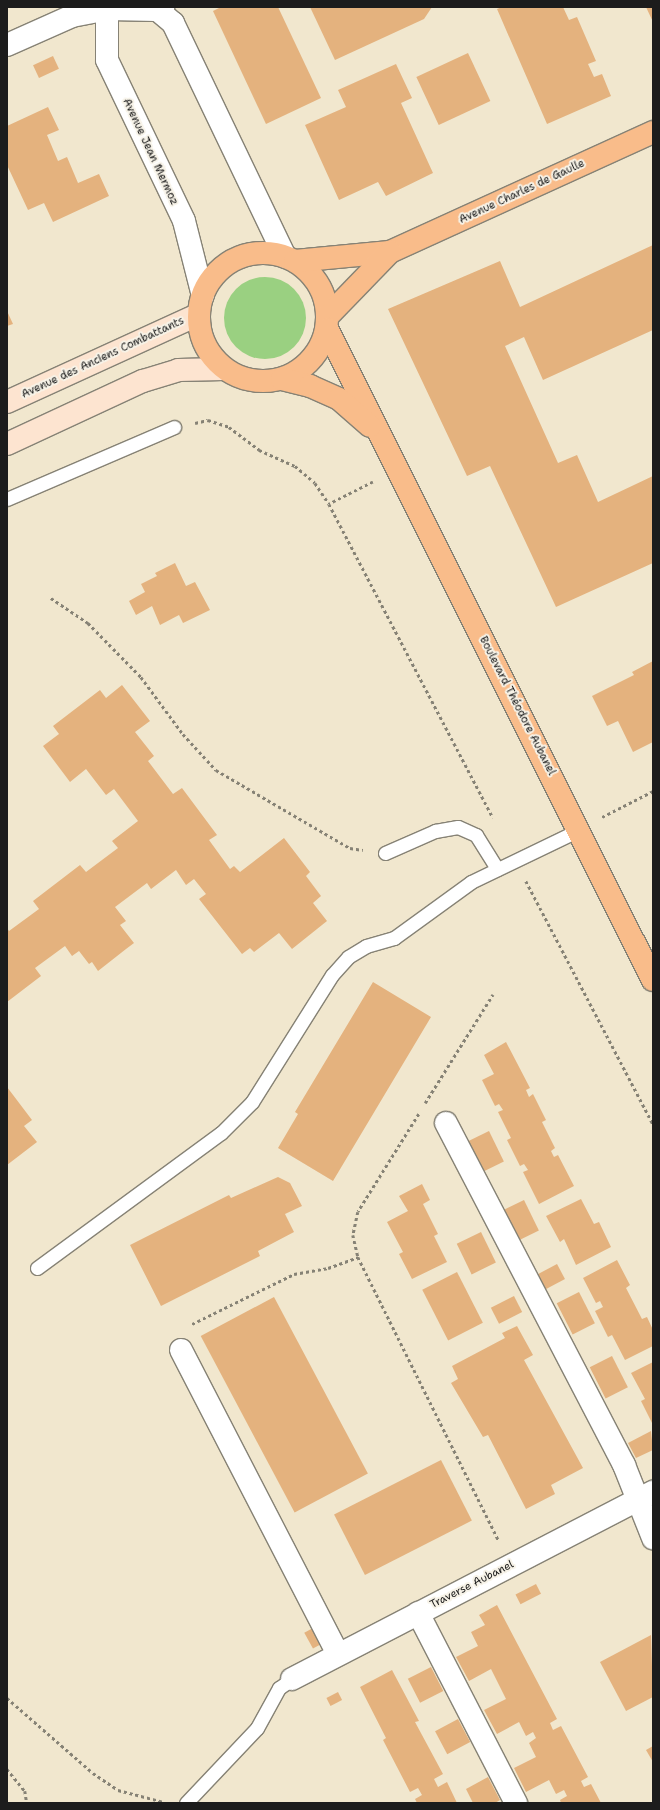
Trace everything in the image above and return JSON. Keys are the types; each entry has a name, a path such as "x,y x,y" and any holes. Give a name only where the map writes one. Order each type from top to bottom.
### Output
{"main road":[{"name":"Avenue Charles de Gaulle","path":"290,259 390,252 653,132"},
{"name":"Avenue Charles de Gaulle","path":"327,322 390,252"},
{"path":"265,253 290,259 312,276 324,294 327,322 320,348 310,362 297,373 282,379 262,382 242,378 224,369 210,354 202,335 201,305 212,278 225,264 245,255 265,253"},
{"name":"Avenue des Anciens Combattants","path":"7,402 201,305"},
{"name":"Boulevard Théodore Aubanel","path":"327,322 379,433 653,980"},
{"path":"7,444 143,381 178,370 224,369"},
{"name":"Boulevard Théodore Aubanel","path":"282,379 310,386 339,399 379,433"}],"street":[{"path":"7,45 72,16 108,8 158,8 173,23 290,259"},
{"name":"Avenue Jean Mermoz","path":"108,8 107,60 184,221 201,305"},
{"path":"446,1123 624,1465 645,1496 653,1538"},
{"path":"181,1350 338,1654"},
{"name":"Traverse Aubanel","path":"292,1679 645,1496"},
{"path":"418,1613 516,1803"}],"lane":[{"path":"7,499 174,427"},
{"path":"385,853 435,831 458,827 476,834 497,869"},
{"path":"37,1268 221,1133 246,1108 332,975 348,957 366,946 394,938 471,882 579,830"},
{"path":"187,1802 257,1728 279,1688 292,1679"}],"path":[{"path":"174,427 208,420 229,428 259,450 296,466 315,483 329,504 653,1124"},
{"path":"329,504 379,478"},
{"path":"51,598 88,623 141,677 183,734 216,770 350,848 385,853"},
{"path":"599,818 653,791"},
{"path":"493,994 358,1212 353,1235 358,1257 510,1565"},
{"path":"181,1350 179,1336 187,1326 294,1274 328,1268 358,1257"},
{"path":"7,1698 93,1773 118,1790 162,1802 187,1802"},
{"path":"7,1769 25,1791 27,1803"}],"green space":[{"path":"265,277 281,281 294,289 302,302 306,318 302,334 294,347 281,355 265,359 249,355 236,347 228,334 224,318 228,302 236,289 249,281"}],"building":[{"path":"221,7 278,7 321,98 266,124 213,11"},
{"path":"310,7 432,7 424,19 335,60"},
{"path":"502,7 563,7 569,20 577,17 596,61 588,64 594,77 602,74 611,96 547,124 497,9"},
{"path":"646,7 653,7 653,22"},
{"path":"468,53 490,101 439,125 416,77"},
{"path":"53,56 59,69 39,78 33,65"},
{"path":"396,64 412,98 401,103 433,173 386,196 378,182 339,200 305,125 346,107 338,90"},
{"path":"48,107 59,130 47,135 58,161 67,157 78,183 99,174 109,196 53,222 44,203 28,210 7,165 7,126"},
{"path":"653,245 653,330 543,380 524,337 505,346 558,463 577,455 598,502 653,476 653,563 556,607 490,466 467,476 388,309 500,261 520,307"},
{"path":"7,311 13,324 7,326"},
{"path":"175,563 186,586 195,582 210,610 183,623 179,615 160,625 152,606 136,615 129,601 145,592 141,584 157,576 155,573"},
{"path":"653,661 653,742 633,752 618,721 607,726 592,696 634,675 632,672"},
{"path":"122,685 150,721 135,732 154,756 148,761 173,794 182,788 217,835 209,840 230,869 234,866 240,872 284,838 310,872 306,876 321,896 313,903 327,921 292,949 279,933 254,952 250,948 242,954 199,899 206,894 194,879 186,885 176,870 151,889 147,883 115,907 126,921 120,925 134,943 98,971 92,962 89,964 79,951 72,956 65,946 35,968 41,976 7,1002 7,928 9,931 39,909 33,901 80,865 86,872 118,848 112,841 138,821 114,789 106,795 86,769 70,782 43,746 59,734 53,726 100,690 106,698"},
{"path":"373,982 431,1017 333,1181 278,1148 298,1114 295,1112"},
{"path":"506,1042 530,1088 526,1090 529,1097 533,1094 546,1120 542,1122 555,1148 551,1151 554,1157 558,1155 574,1186 539,1204 523,1172 528,1170 524,1164 520,1166 507,1140 511,1138 498,1112 503,1110 499,1104 495,1106 482,1080 494,1074 484,1055"},
{"path":"7,1087 32,1120 24,1126 37,1142 7,1165"},
{"path":"489,1131 504,1162 481,1173 467,1142"},
{"path":"278,1177 290,1183 302,1206 285,1214 294,1232 258,1251 260,1256 161,1306 130,1245 229,1195 231,1198"},
{"path":"422,1184 430,1200 423,1204 438,1234 434,1236 447,1262 412,1279 399,1254 403,1252 387,1222 408,1211 399,1196"},
{"path":"581,1199 594,1224 599,1222 611,1247 576,1265 564,1239 560,1242 546,1216"},
{"path":"524,1200 539,1231 516,1242 502,1211"},
{"path":"481,1232 496,1263 472,1274 457,1244"},
{"path":"617,1260 630,1285 626,1288 642,1319 647,1317 653,1330 653,1346 625,1360 612,1335 608,1337 595,1311 603,1307 600,1301 596,1303 583,1278"},
{"path":"557,1264 565,1279 543,1291 535,1276"},
{"path":"457,1272 483,1323 448,1340 422,1290"},
{"path":"579,1292 595,1323 573,1335 557,1303"},
{"path":"514,1296 522,1312 499,1324 491,1308"},
{"path":"274,1297 368,1474 295,1513 201,1336"},
{"path":"517,1326 533,1355 524,1360 583,1468 551,1485 555,1494 526,1509 488,1435 483,1437 451,1383 458,1379 452,1366 505,1338 502,1333"},
{"path":"612,1356 628,1387 606,1399 590,1367"},
{"path":"653,1362 653,1425 641,1401 645,1399 631,1373"},
{"path":"651,1431 653,1450 636,1458 628,1443"},
{"path":"441,1460 472,1521 365,1575 334,1514"},
{"path":"536,1584 541,1594 521,1604 516,1594"},
{"path":"497,1605 557,1719 550,1723 553,1730 561,1726 588,1777 581,1781 584,1787 591,1784 601,1803 561,1803 560,1800 567,1796 564,1790 556,1794 549,1780 526,1792 514,1768 536,1757 529,1743 536,1738 533,1732 526,1736 519,1722 497,1734 484,1710 506,1699 491,1669 469,1681 456,1657 478,1646 471,1632 485,1625 479,1615"},
{"path":"313,1628 322,1644 313,1649 304,1633"},
{"path":"651,1635 653,1697 626,1711 600,1662"},
{"path":"431,1667 443,1691 420,1703 408,1679"},
{"path":"392,1670 419,1721 415,1722 443,1774 434,1779 438,1787 447,1782 457,1803 417,1803 415,1799 422,1795 418,1788 410,1792 383,1740 386,1738 360,1687"},
{"path":"338,1692 342,1700 331,1706 326,1698"},
{"path":"458,1719 470,1742 447,1754 435,1731"},
{"path":"653,1746 653,1762 646,1750"},
{"path":"488,1777 500,1800 495,1803 473,1803 466,1789"}]}
